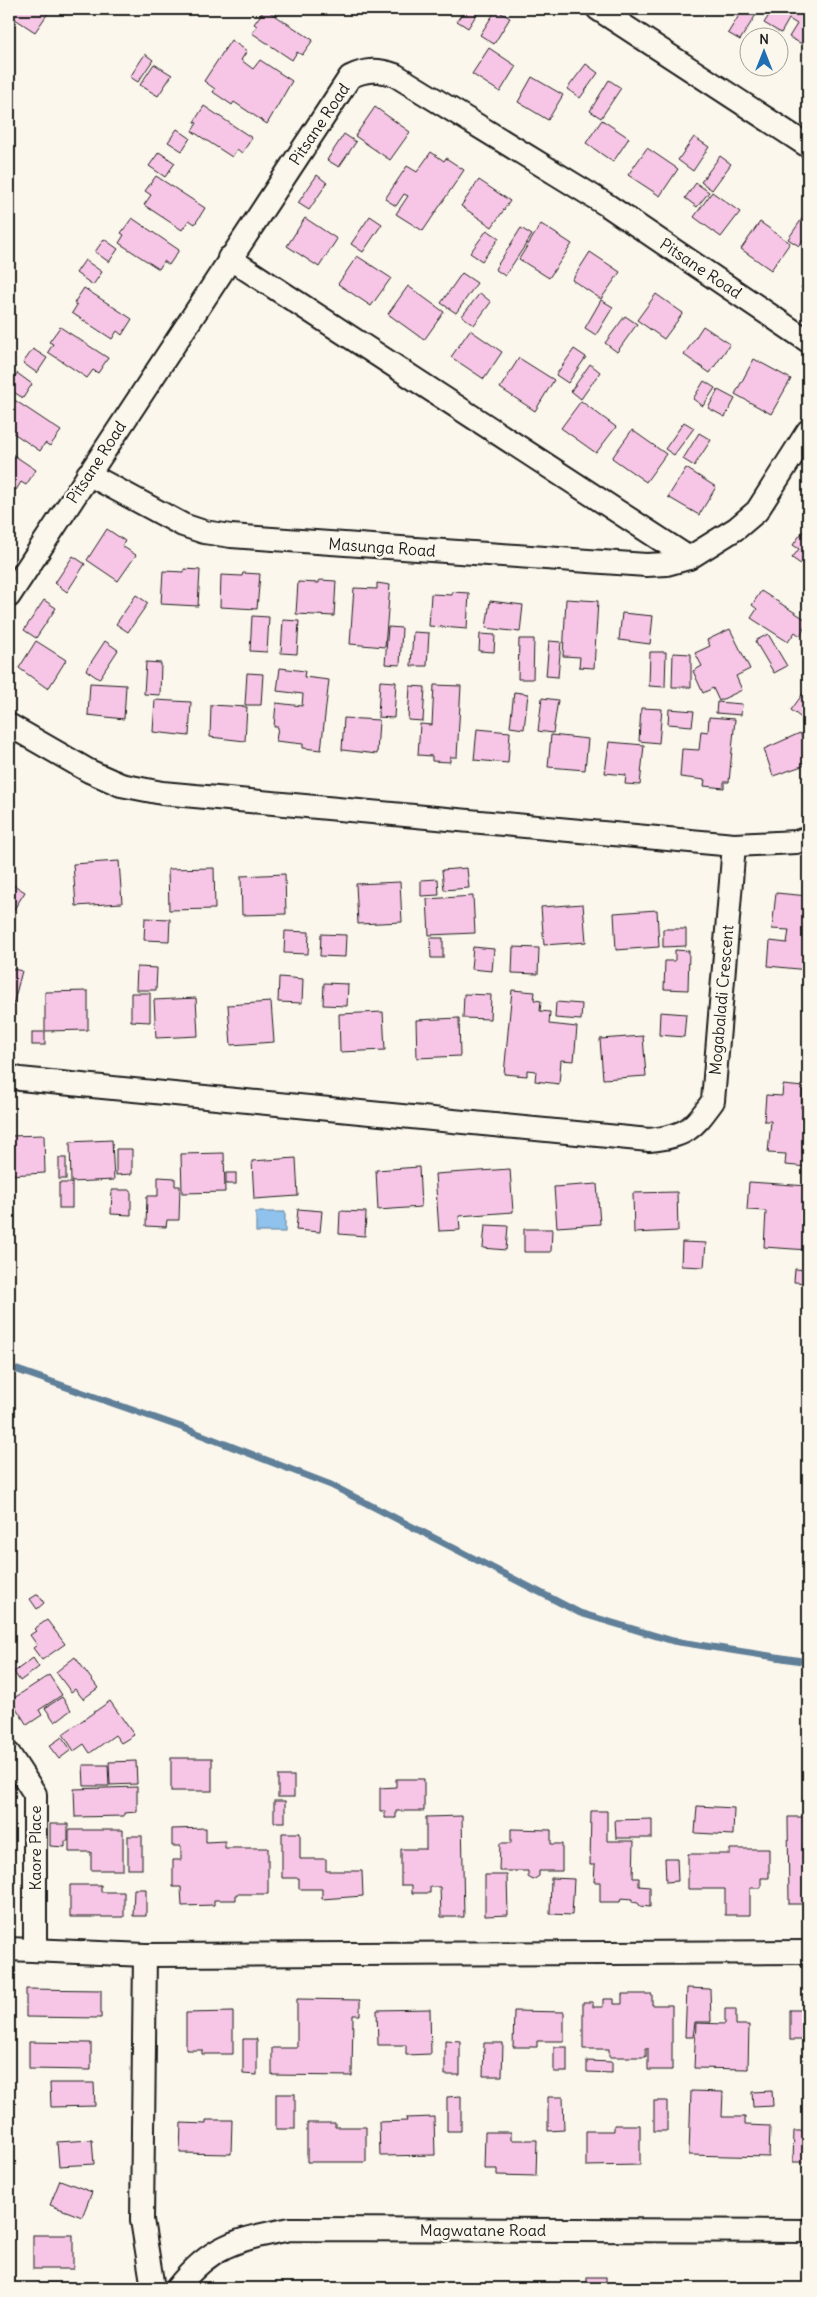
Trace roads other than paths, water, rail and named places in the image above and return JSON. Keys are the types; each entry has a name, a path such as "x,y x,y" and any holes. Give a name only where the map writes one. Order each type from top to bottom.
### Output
{"street":[{"path":"598,9 808,146"},
{"name":"Pitsane Road","path":"9,596 229,258 350,78 364,70 381,70 395,74 607,204 808,341"},
{"path":"229,258 689,558"},
{"name":"Masunga Road","path":"88,474 183,525 204,532 231,536 646,566 667,564 689,558 737,528 757,511 808,430"},
{"path":"9,725 89,771 121,785 162,793 734,845 796,842 808,838"},
{"name":"Mogabaladi Crescent","path":"9,1076 30,1080 649,1140 675,1138 696,1125 713,1101 734,845"},
{"name":"Kaore Place","path":"9,1754 32,1786 35,1794 35,1950"},
{"path":"9,1949 146,1955 808,1952"},
{"path":"146,1955 142,2220 153,2288"},
{"name":"Magwatane Road","path":"177,2288 192,2269 214,2251 250,2238 290,2229 808,2231"}],"water":[{"path":"256,1212 285,1212 285,1232 256,1232"}],"waterway":[{"path":"9,1367 181,1427 331,1485 580,1613 673,1641 808,1662"}]}
